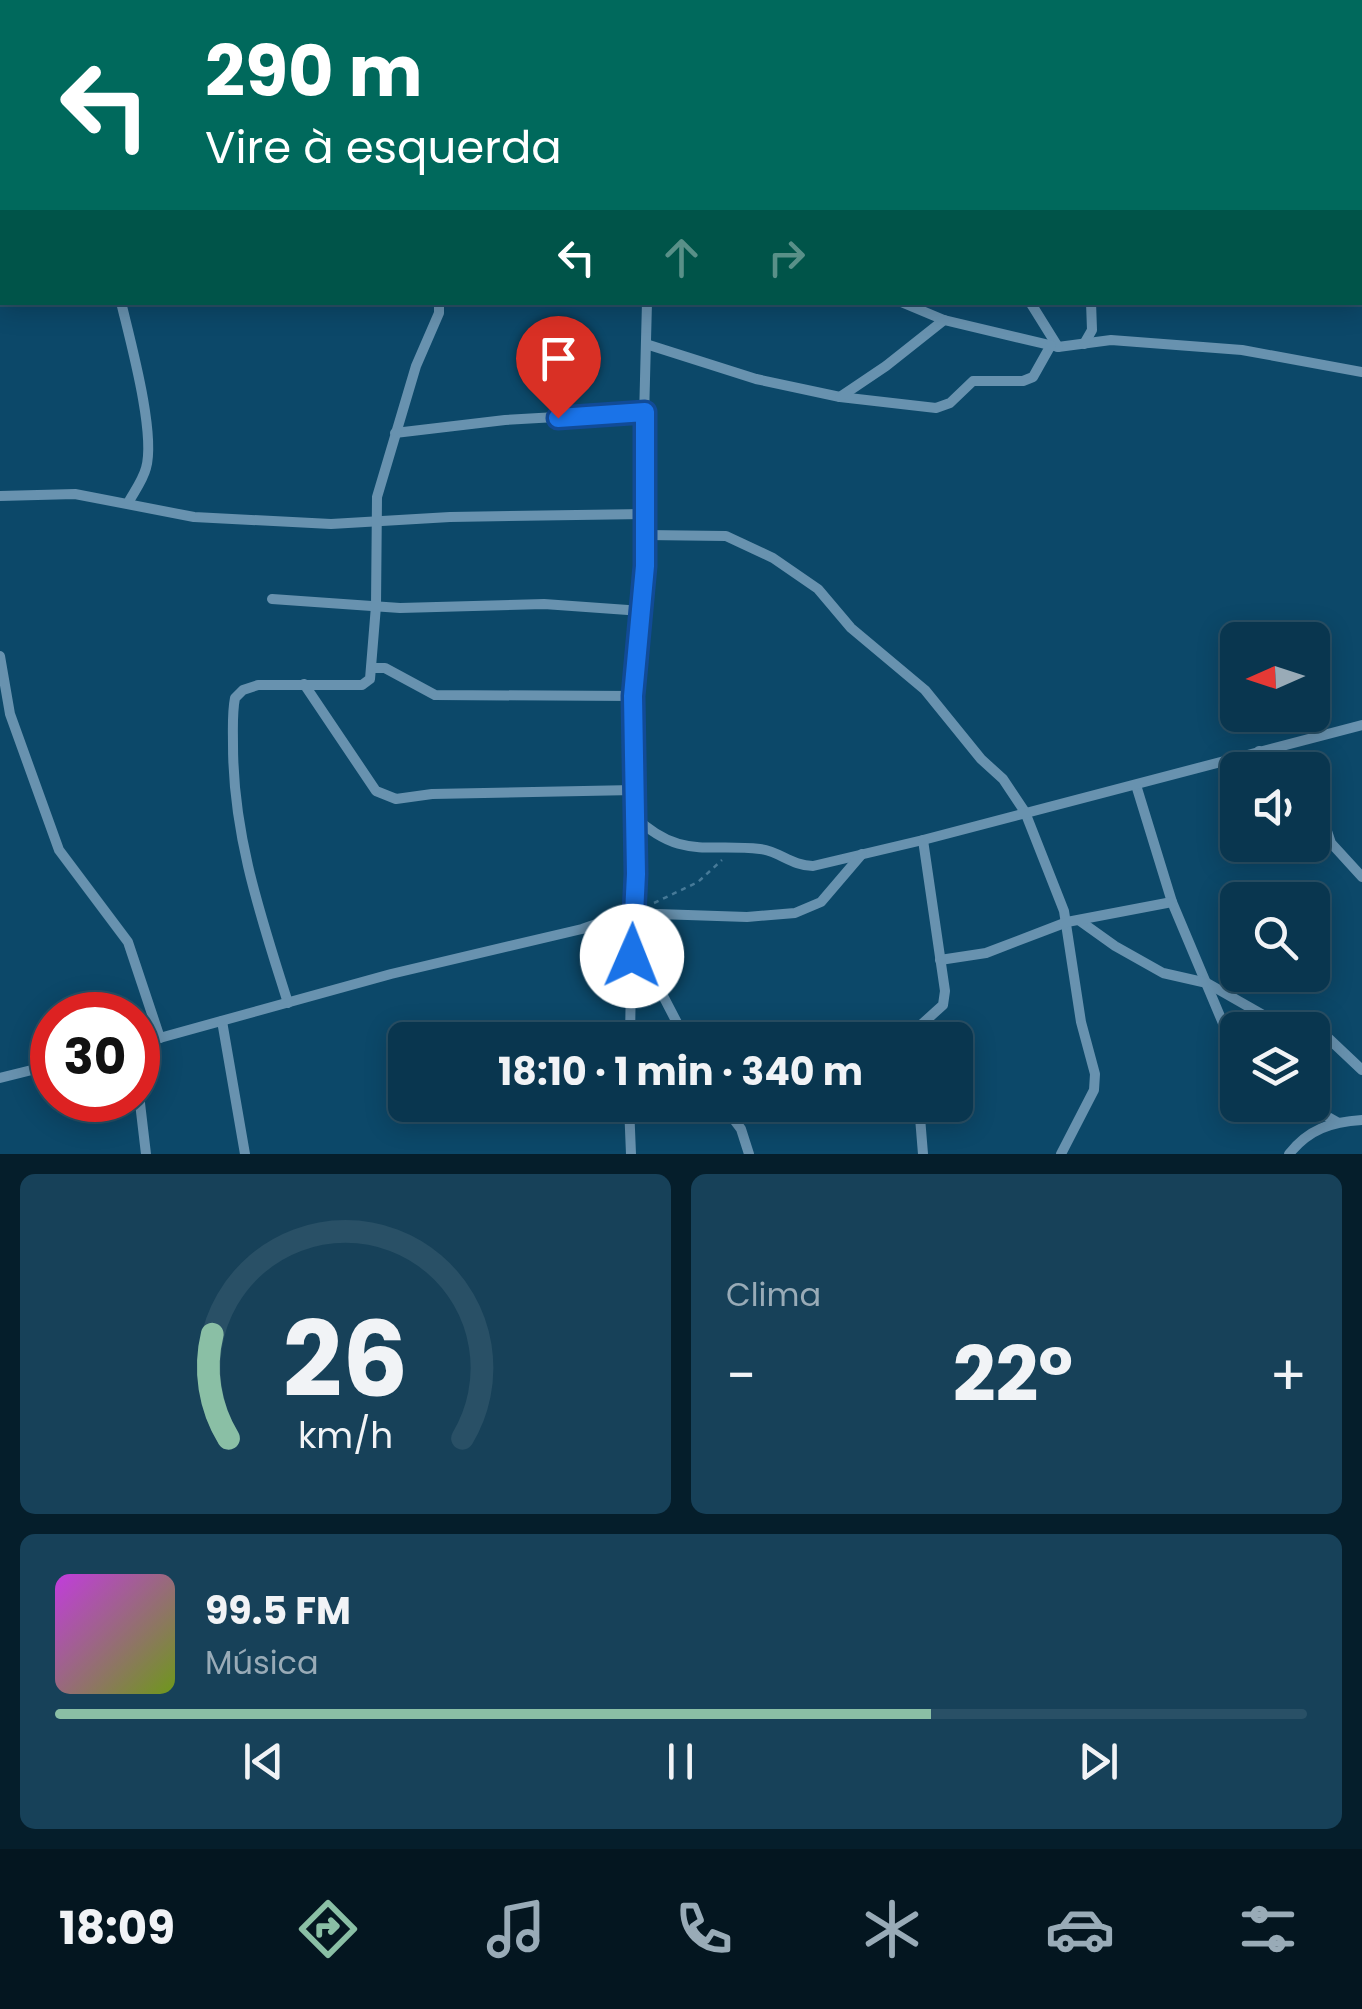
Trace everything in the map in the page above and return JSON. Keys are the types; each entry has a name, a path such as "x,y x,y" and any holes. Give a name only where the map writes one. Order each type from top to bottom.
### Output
{"street":[{"path":"123,305 142,394 147,441 145,472 128,503"},
{"path":"288,1003 237,823 233,706 238,692 250,687 362,685 370,680 376,606 377,496 416,366 440,312 439,305"},
{"path":"631,1022 636,874 633,696 646,535 647,305"},
{"path":"908,305 944,320 1054,346 1111,340 1242,350 1362,372"},
{"path":"1032,305 1054,346"},
{"path":"1084,344 1092,330 1091,305"},
{"path":"840,397 944,320"},
{"path":"648,345 756,379 840,397 936,408 950,403 973,381 1023,381 1032,377 1054,346"},
{"path":"395,433 504,420 645,412"},
{"path":"0,496 75,494 194,516 331,524 450,517 645,514"},
{"path":"646,535 726,536 772,558 818,589 851,628 926,690 981,759 1003,779 1025,812 1066,922 1080,1022 1095,1074 1094,1090 1060,1154"},
{"path":"272,599 376,606 544,604 642,611"},
{"path":"0,656 10,714 59,850 128,942 145,992"},
{"path":"371,668 385,668 435,695 633,696"},
{"path":"304,684 376,790 388,798 634,790"},
{"path":"1258,752 1362,725"},
{"path":"634,816 672,842 698,849 763,849 805,866 923,840 1220,762"},
{"path":"1136,785 1172,902 1220,1018"},
{"path":"1330,837 1362,877"},
{"path":"923,840 944,991 943,1005 924,1022"},
{"path":"160,1038 391,974 635,915 747,917 795,913 820,902 862,854"},
{"path":"940,960 986,953 1066,922 1172,902"},
{"path":"635,915 659,988 677,1022"},
{"path":"1080,921 1163,974 1207,983 1258,1012"},
{"path":"222,1021 246,1154"},
{"path":"1330,1040 1362,1070"},
{"path":"0,1078 30,1070"},
{"path":"1330,1118 1337,1122"},
{"path":"1289,1154 1312,1131 1337,1122 1362,1120"},
{"path":"142,1122 146,1154"},
{"path":"630,1122 632,1154"},
{"path":"736,1122 749,1154"},
{"path":"920,1122 922,1154"}],"path":[{"path":"635,915 709,875 732,850"}],"route":[{"path":"558,418 645,412 645,566 633,696 636,874 632,956"}]}
